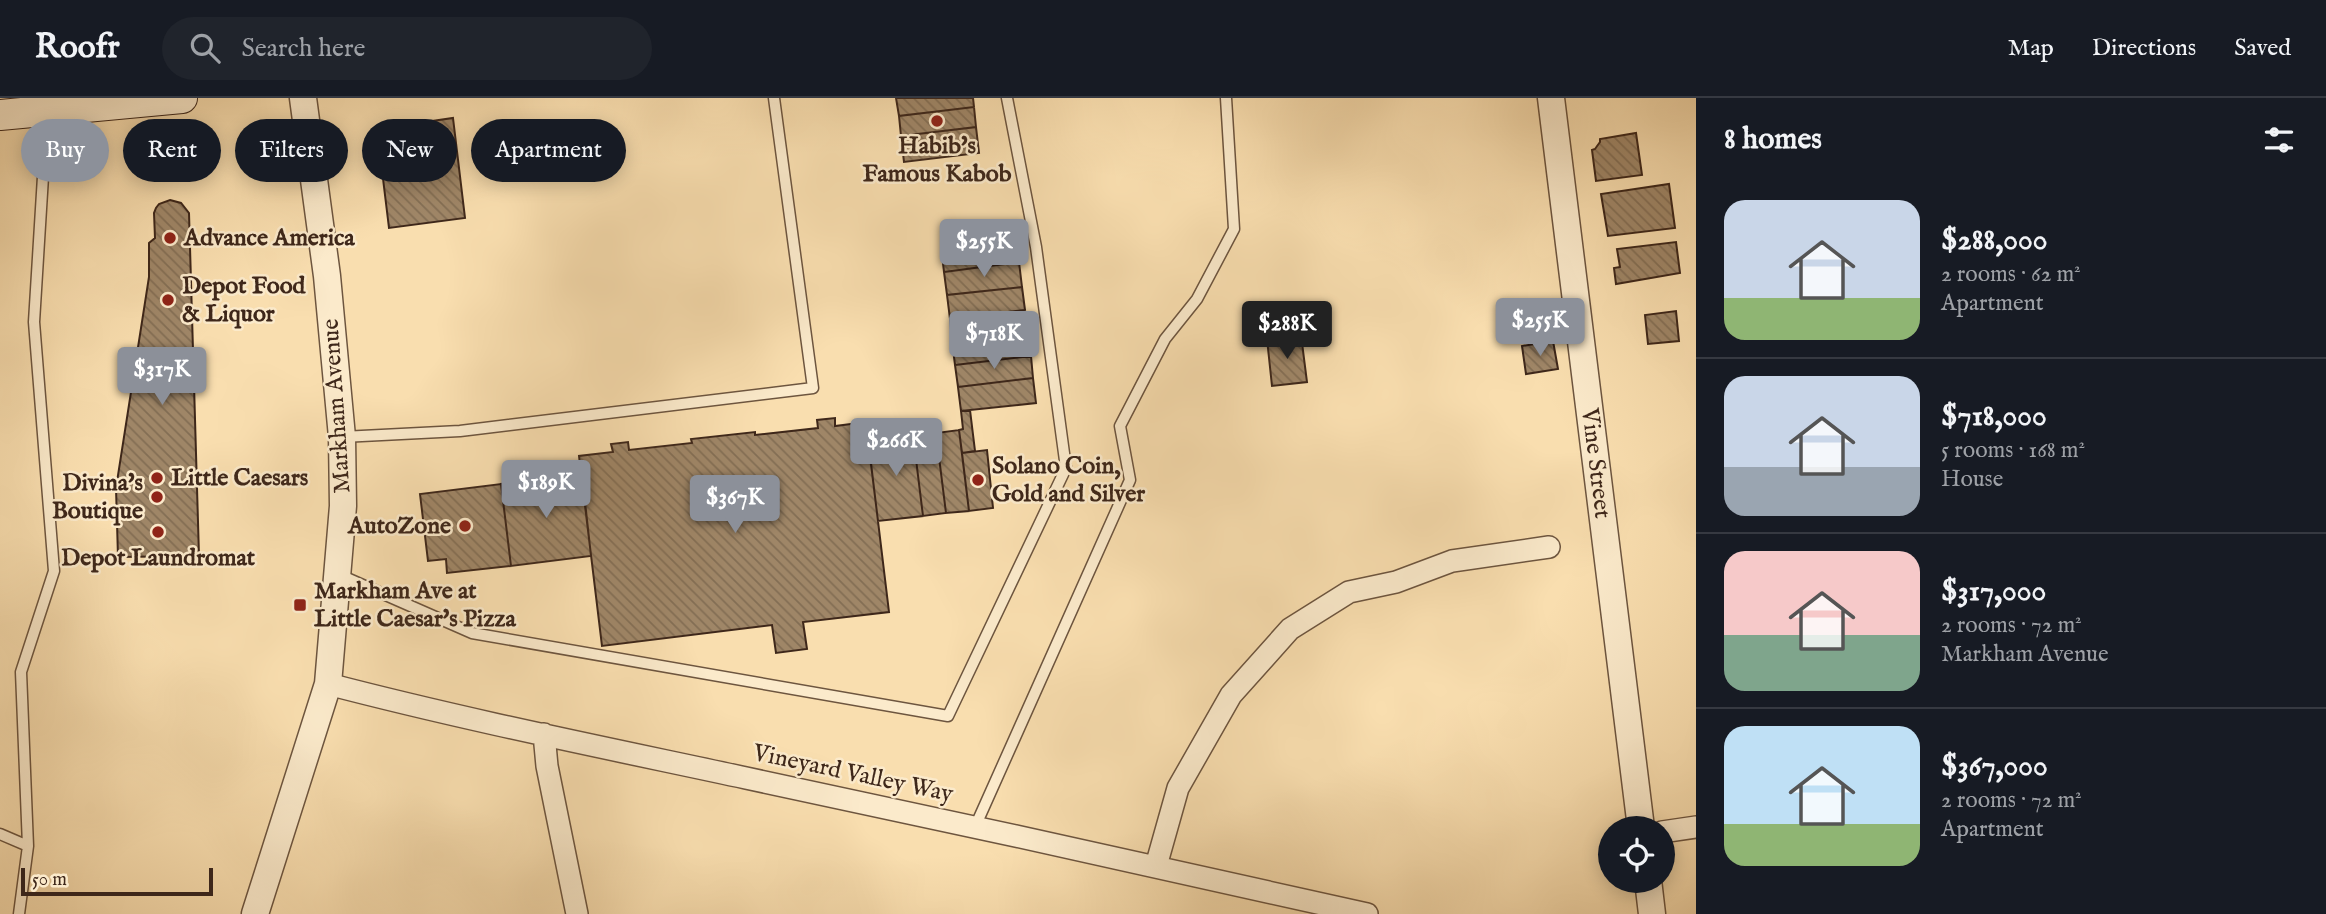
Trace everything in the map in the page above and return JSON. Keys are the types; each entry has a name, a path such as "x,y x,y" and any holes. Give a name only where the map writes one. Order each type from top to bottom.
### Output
{"main road":[{"path":"0,115 183,98"}],"street":[{"name":"Markham Avenue","path":"255,914 328,684 343,506 342,437 327,276 303,98"},
{"name":"Vine Street","path":"1551,98 1639,816"},
{"path":"1157,866 1178,788 1231,695 1290,629 1349,592 1396,582 1452,561 1549,547"},
{"name":"Vineyard Valley Way","path":"328,684 544,734 1367,914"},
{"path":"544,734 547,766 577,914"},
{"path":"1675,830 1696,827"},
{"path":"1650,893 1652,914"}],"lane":[{"path":"342,437 460,431 813,388 774,98"},
{"path":"338,574 472,633 948,716 1066,468 1036,247 1007,98"},
{"path":"975,827 1130,480 1120,426 1165,339 1197,299 1234,229 1226,98"},
{"path":"19,914 29,846 21,672 54,571 34,322 47,111"},
{"path":"0,834 29,846"}],"building":[{"path":"896,98 973,98 974,107 899,116"},
{"name":"Habib's Famous Kabob","path":"974,107 976,127 901,136 899,116"},
{"path":"976,127 979,153 904,162 901,136"},
{"path":"1636,133 1642,175 1596,181 1592,150 1600,139"},
{"path":"457,151 465,218 389,228 383,182 457,182"},
{"path":"1669,184 1675,228 1608,236 1601,194"},
{"path":"170,200 181,203 189,213 199,556 118,557 116,488 149,277 149,243 155,238 156,208"},
{"path":"1676,242 1680,273 1616,284 1614,268 1620,267 1617,249"},
{"path":"1004,247 1006,264 944,272 942,255"},
{"path":"1019,262 1022,287 947,295 944,272"},
{"path":"1022,287 1025,310 950,319 947,295"},
{"path":"1025,310 1027,331 952,341 950,319"},
{"path":"1676,311 1679,341 1648,344 1645,315"},
{"path":"1027,331 1031,356 955,365 952,341"},
{"path":"1301,335 1307,382 1272,386 1267,339"},
{"path":"1553,341 1558,369 1526,374 1522,346"},
{"path":"1031,356 1033,378 958,387 955,365"},
{"path":"1033,378 1036,403 961,411 958,387"},
{"path":"970,410 975,451 962,453 959,430 963,429 961,411"},
{"path":"835,418 835,426 866,422 889,612 803,622 807,649 776,653 772,625 602,646 579,456 613,452 611,444 628,442 629,450 692,443 691,439 818,428 817,420"},
{"path":"959,430 969,511 946,513 936,433"},
{"path":"936,433 946,513 923,516 913,435"},
{"path":"913,435 923,516 878,521 868,440"},
{"name":"Solano Coin, Gold and Silver","path":"987,450 993,508 969,511 962,453"},
{"path":"582,475 591,556 511,566 501,484"},
{"name":"AutoZone","path":"501,484 511,566 447,573 446,559 428,561 420,494"}],"place":[{"name":"Habib's Famous Kabob","path":"937,121"},
{"name":"Advance America","path":"170,238"},
{"name":"Depot Food & Liquor","path":"168,300"},
{"name":"Little Caesars","path":"157,478"},
{"name":"Solano Coin, Gold and Silver","path":"978,480"},
{"name":"Divina's Boutique","path":"157,497"},
{"name":"AutoZone","path":"465,526"},
{"name":"Depot Laundromat","path":"158,532"},
{"name":"Markham Ave at Little Caesar's Pizza","path":"300,605"}]}
